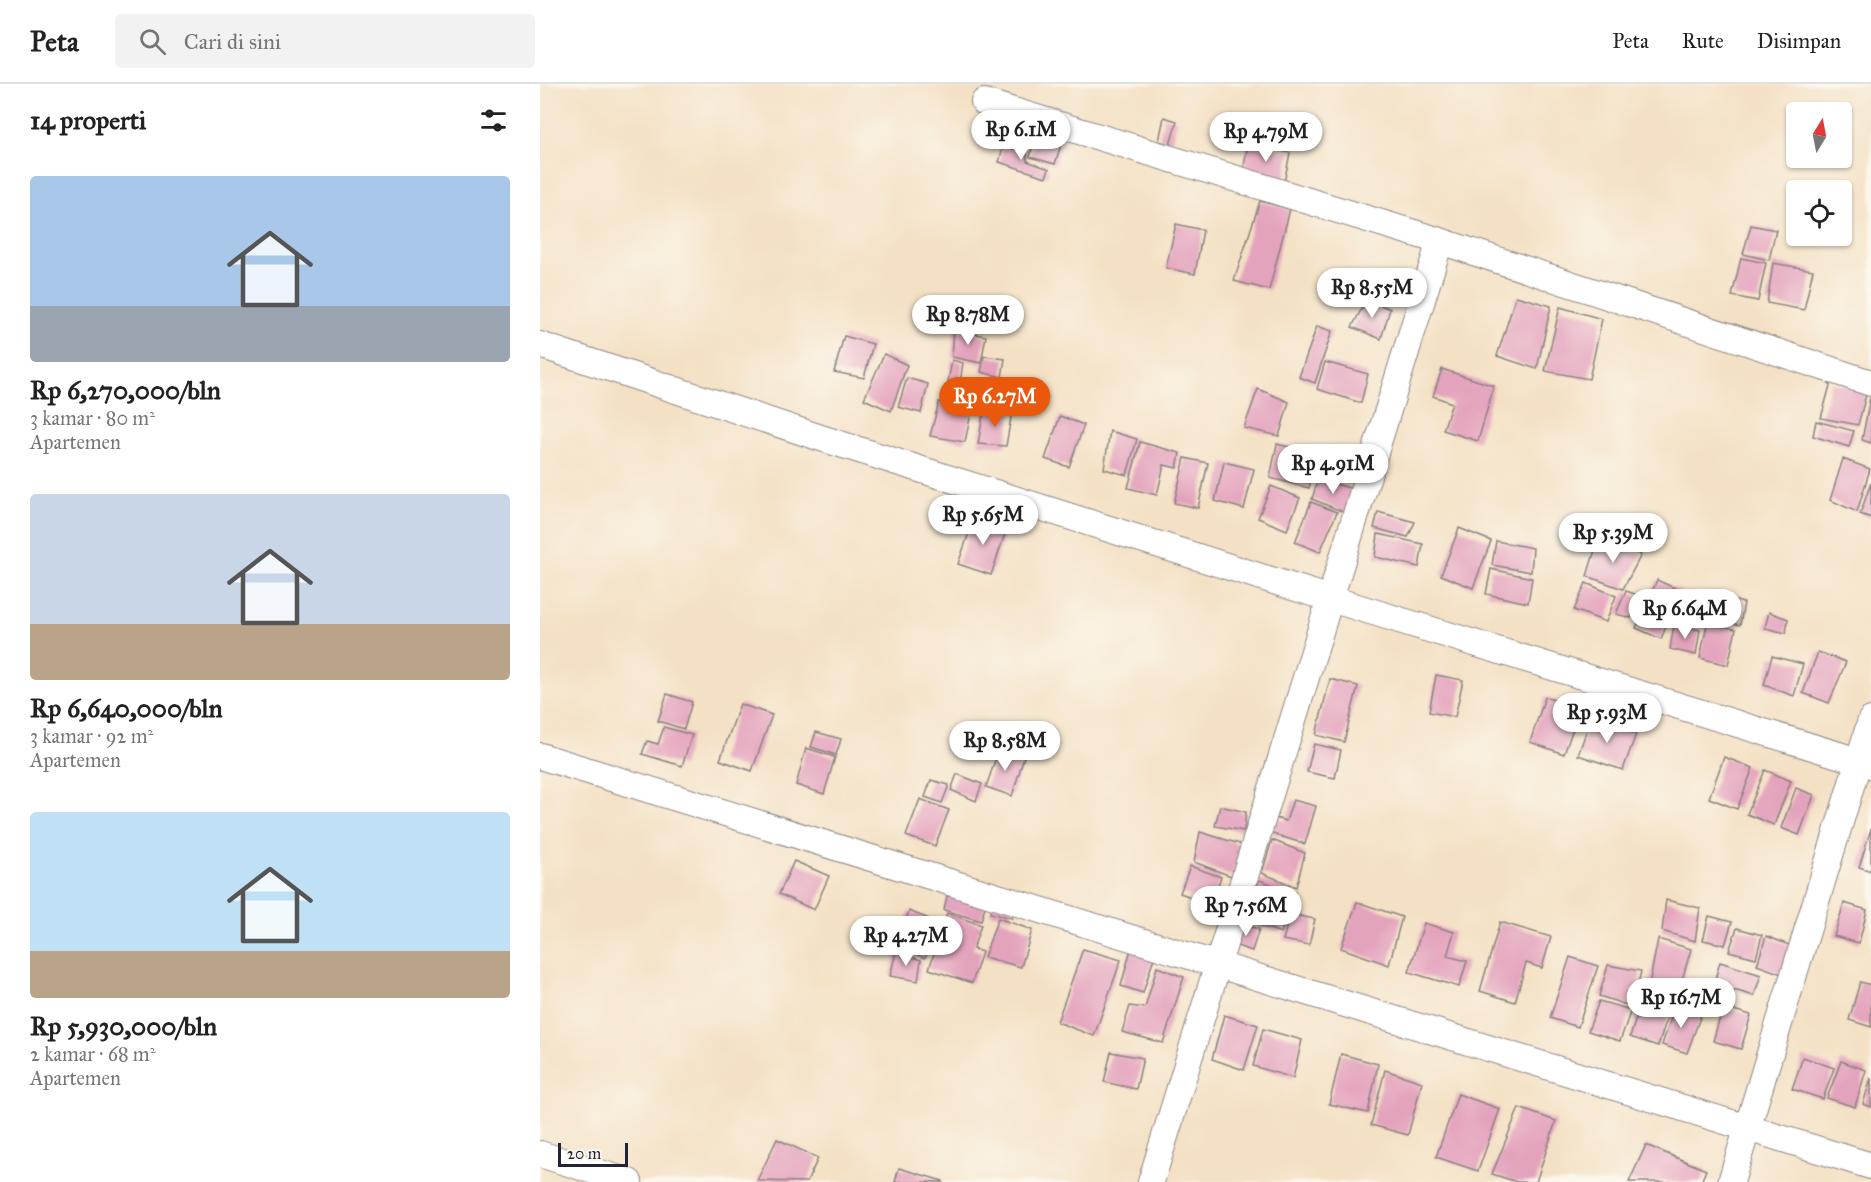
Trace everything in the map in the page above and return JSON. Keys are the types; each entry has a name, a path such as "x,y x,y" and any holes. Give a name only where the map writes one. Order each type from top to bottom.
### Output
{"street":[{"path":"984,102 1440,241 1871,383"},
{"path":"1151,1182 1440,241"},
{"path":"540,345 822,438 1331,599 1865,763"},
{"path":"1731,1182 1865,763 1871,720"},
{"path":"540,756 1871,1166"},
{"path":"540,1154 629,1182"}],"building":[{"path":"1164,117 1177,121 1170,145 1159,141"},
{"path":"1036,133 1063,138 1055,164 1030,157"},
{"path":"1248,143 1290,153 1284,183 1243,172"},
{"path":"1003,147 1027,151 1027,161 1049,169 1046,177 999,162"},
{"path":"1260,201 1290,209 1269,290 1234,281"},
{"path":"1176,224 1203,230 1195,274 1166,268"},
{"path":"1751,225 1776,230 1769,260 1743,254"},
{"path":"1741,258 1766,263 1758,301 1732,296"},
{"path":"1773,263 1813,270 1804,310 1767,303"},
{"path":"1516,296 1551,306 1537,369 1497,356"},
{"path":"1367,299 1390,309 1381,339 1352,327"},
{"path":"1560,307 1602,319 1589,379 1545,371"},
{"path":"1317,326 1332,331 1315,383 1299,377"},
{"path":"954,330 986,336 981,363 952,357"},
{"path":"844,336 873,344 864,378 834,372"},
{"path":"884,354 907,365 891,411 864,399"},
{"path":"984,356 1005,359 1002,377 981,372"},
{"path":"952,360 963,363 960,383 948,382"},
{"path":"1325,362 1368,374 1361,403 1317,389"},
{"path":"1442,369 1494,386 1478,441 1443,430 1452,403 1433,396"},
{"path":"907,378 928,384 921,413 898,407"},
{"path":"1003,379 1020,380 1013,409 998,408"},
{"path":"1831,382 1867,391 1858,425 1821,418"},
{"path":"945,386 973,392 971,403 942,397"},
{"path":"1258,389 1289,402 1279,436 1244,428"},
{"path":"1871,398 1871,443 1862,440"},
{"path":"939,402 972,409 965,442 930,436"},
{"path":"984,409 1012,412 1006,446 978,444"},
{"path":"1060,416 1084,425 1069,467 1045,459"},
{"path":"1816,421 1854,431 1849,447 1813,436"},
{"path":"1110,431 1137,439 1127,475 1104,469"},
{"path":"1140,442 1180,453 1177,468 1164,465 1157,495 1128,488"},
{"path":"1277,444 1318,454 1309,488 1270,478"},
{"path":"1185,458 1208,463 1198,508 1174,503"},
{"path":"1843,459 1870,469 1857,512 1830,500"},
{"path":"1224,462 1254,469 1244,509 1215,501"},
{"path":"1318,479 1353,489 1346,513 1312,499"},
{"path":"1871,483 1871,518 1860,514"},
{"path":"1271,486 1300,498 1287,530 1258,518"},
{"path":"1311,502 1337,512 1320,552 1295,542"},
{"path":"1378,512 1415,522 1408,537 1374,528"},
{"path":"975,516 1007,528 991,575 958,564"},
{"path":"1459,528 1491,541 1473,588 1441,575"},
{"path":"1378,534 1423,544 1419,567 1375,557"},
{"path":"1599,537 1641,555 1623,589 1587,576"},
{"path":"1496,541 1533,548 1531,572 1492,565"},
{"path":"1491,569 1532,578 1528,603 1486,594"},
{"path":"1657,580 1681,591 1661,639 1636,628"},
{"path":"1586,583 1616,596 1606,622 1574,610"},
{"path":"1626,591 1638,595 1631,618 1616,614"},
{"path":"1715,596 1744,603 1740,625 1711,620"},
{"path":"1681,597 1705,602 1700,625 1675,619"},
{"path":"1769,612 1788,619 1786,633 1765,628"},
{"path":"1707,624 1736,629 1728,665 1700,658"},
{"path":"1674,625 1700,630 1696,655 1670,649"},
{"path":"1818,652 1846,662 1829,703 1803,693"},
{"path":"1772,656 1803,664 1794,696 1764,685"},
{"path":"1436,675 1463,680 1455,717 1429,712"},
{"path":"1330,679 1358,686 1344,742 1316,735"},
{"path":"667,694 692,702 684,729 658,721"},
{"path":"1545,697 1580,709 1564,754 1530,742"},
{"path":"740,704 772,715 752,771 720,760"},
{"path":"1591,718 1636,734 1623,770 1578,755"},
{"path":"664,727 692,735 682,766 642,754 647,741 658,744"},
{"path":"816,732 841,739 836,755 811,747"},
{"path":"1314,744 1341,750 1335,778 1307,772"},
{"path":"806,748 835,757 824,794 796,785"},
{"path":"999,749 1024,757 1012,796 986,787"},
{"path":"1724,757 1753,768 1737,809 1709,798"},
{"path":"1765,770 1791,781 1774,825 1747,814"},
{"path":"957,774 982,784 976,801 951,790"},
{"path":"931,780 949,785 942,803 925,797"},
{"path":"1796,788 1814,795 1799,835 1781,828"},
{"path":"920,799 949,810 935,846 906,836"},
{"path":"1293,800 1316,806 1305,844 1270,833 1275,818 1286,821"},
{"path":"1220,806 1246,812 1244,831 1215,826"},
{"path":"1871,829 1871,871 1859,867"},
{"path":"1200,832 1243,845 1231,876 1194,862"},
{"path":"1272,840 1305,853 1296,887 1262,873"},
{"path":"794,861 829,876 814,910 779,894"},
{"path":"1190,866 1221,877 1211,904 1180,893"},
{"path":"1259,880 1295,892 1281,933 1258,925 1268,897 1254,893"},
{"path":"948,892 986,903 981,921 944,910"},
{"path":"1666,900 1700,908 1695,941 1662,931"},
{"path":"1357,902 1402,917 1389,965 1341,948"},
{"path":"1844,903 1867,910 1859,943 1834,936"},
{"path":"993,904 1012,907 1012,918 990,913"},
{"path":"909,911 939,923 925,958 896,946"},
{"path":"947,913 981,925 973,949 982,952 972,983 929,969"},
{"path":"1290,914 1315,919 1309,945 1283,940"},
{"path":"1709,916 1732,922 1725,945 1703,940"},
{"path":"998,918 1032,930 1021,967 984,957"},
{"path":"1500,922 1551,937 1542,968 1526,963 1515,1002 1480,991"},
{"path":"1424,923 1454,932 1447,956 1467,961 1459,987 1409,972"},
{"path":"1240,924 1259,929 1252,951 1234,945"},
{"path":"1737,928 1762,935 1756,958 1729,951"},
{"path":"1766,936 1797,948 1787,976 1757,965"},
{"path":"1658,939 1691,949 1678,994 1649,985"},
{"path":"1083,949 1121,960 1094,1036 1057,1022"},
{"path":"1131,949 1155,954 1143,993 1121,986"},
{"path":"896,952 921,960 918,981 890,976"},
{"path":"1570,957 1598,966 1578,1027 1550,1018"},
{"path":"1720,962 1761,975 1754,996 1734,990 1733,996 1712,989"},
{"path":"1608,965 1641,971 1633,1007 1599,996"},
{"path":"1157,967 1184,977 1163,1043 1122,1032 1130,1006 1145,1008"},
{"path":"1860,982 1871,985 1871,1027 1849,1020"},
{"path":"1646,988 1674,997 1658,1046 1630,1037"},
{"path":"1599,1001 1631,1010 1620,1041 1588,1031"},
{"path":"1676,1004 1701,1015 1687,1053 1662,1045"},
{"path":"1723,1007 1751,1015 1741,1049 1713,1041"},
{"path":"1224,1015 1258,1025 1244,1070 1212,1059"},
{"path":"1263,1029 1302,1040 1293,1078 1253,1066"},
{"path":"1111,1052 1143,1058 1136,1089 1104,1082"},
{"path":"1341,1054 1378,1064 1368,1113 1329,1104"},
{"path":"1803,1057 1834,1068 1823,1099 1792,1089"},
{"path":"1841,1061 1866,1070 1855,1107 1827,1098"},
{"path":"1385,1070 1422,1082 1408,1135 1371,1125"},
{"path":"1871,1078 1871,1107 1863,1104"},
{"path":"1458,1094 1500,1109 1478,1171 1436,1157"},
{"path":"1519,1108 1556,1121 1536,1182 1517,1182 1492,1174"},
{"path":"777,1139 818,1158 807,1182 757,1181"},
{"path":"1646,1145 1706,1170 1701,1182 1629,1182"},
{"path":"899,1168 943,1181 943,1182 895,1182"}]}
